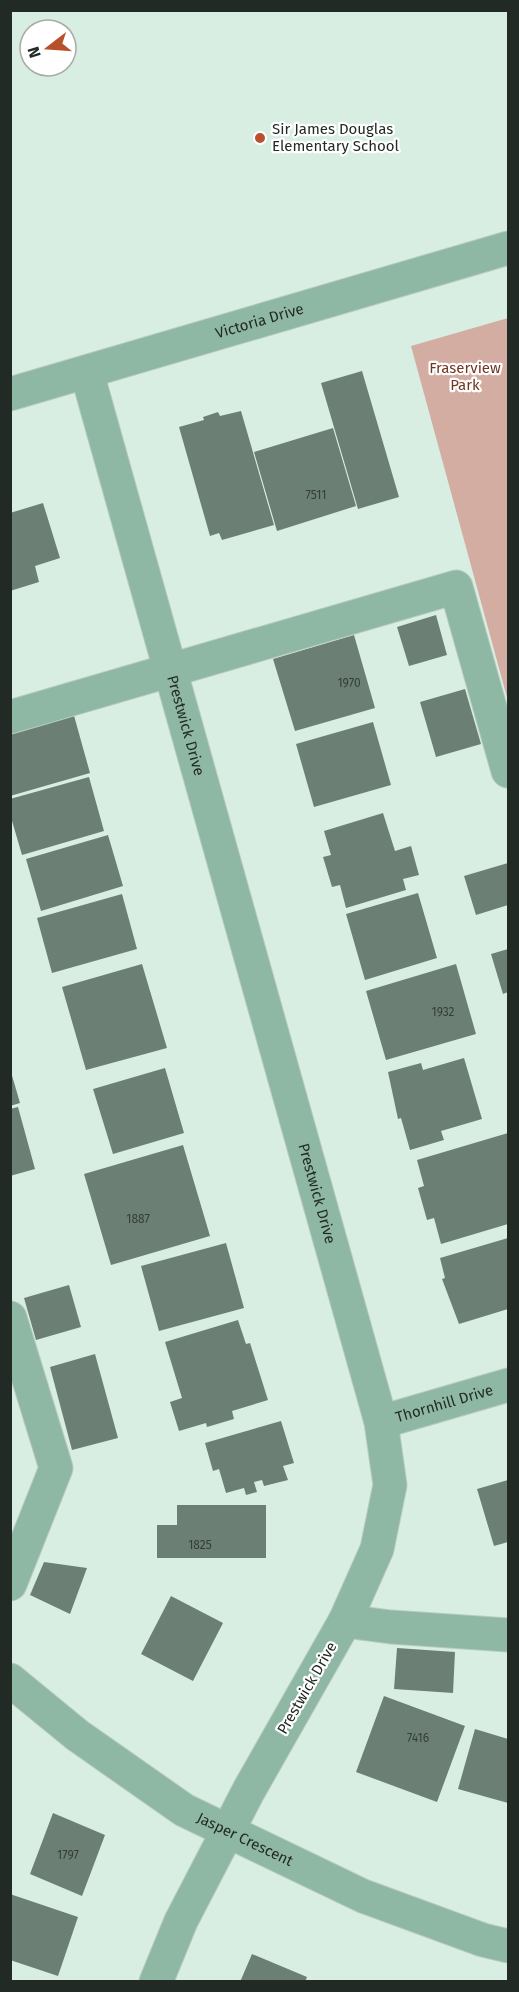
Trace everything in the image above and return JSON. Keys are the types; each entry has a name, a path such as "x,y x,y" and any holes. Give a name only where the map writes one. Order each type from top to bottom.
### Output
{"street":[{"name":"Victoria Drive","path":"10,394 508,248"},
{"name":"Prestwick Drive","path":"87,373 381,1422 390,1485 377,1549 345,1621 249,1790 181,1921 156,1982"},
{"path":"10,717 456,587 508,771"},
{"path":"10,1318 56,1468 10,1584"},
{"name":"Thornhill Drive","path":"381,1422 508,1385"},
{"path":"345,1621 391,1627 508,1635"},
{"name":"Jasper Crescent","path":"10,1680 77,1735 176,1804 228,1832 363,1896 483,1940 508,1946"}],"green space":[{"name":"Fraserview Park","path":"508,318 508,701 411,346"}],"building":[{"path":"362,371 399,497 358,509 321,383"},
{"path":"241,411 274,525 222,540 219,533 210,536 179,427 204,420 203,417 218,412 220,416"},
{"path":"333,428 356,506 277,531 254,452"},
{"path":"43,503 60,558 35,566 39,582 10,591 10,513"},
{"path":"436,615 447,655 409,666 397,627"},
{"path":"354,635 375,708 295,731 273,659"},
{"path":"465,689 481,744 436,757 420,702"},
{"path":"73,712 90,773 10,796 10,730"},
{"path":"373,722 391,785 314,807 296,744"},
{"path":"89,777 104,831 22,855 10,814 10,799"},
{"path":"383,813 395,851 411,846 419,875 403,879 406,890 346,908 340,885 332,887 323,857 331,855 324,831"},
{"path":"108,835 123,886 41,911 26,859"},
{"path":"508,863 508,905 476,915 464,876"},
{"path":"418,893 437,958 365,980 346,914"},
{"path":"122,894 137,949 52,973 37,918"},
{"path":"508,949 508,992 503,994 491,954"},
{"path":"142,964 167,1048 86,1070 62,987"},
{"path":"456,964 476,1034 386,1060 366,991"},
{"path":"464,1058 482,1119 441,1131 444,1140 410,1150 401,1118 398,1119 388,1072 421,1063 423,1070"},
{"path":"165,1068 184,1133 113,1154 93,1089"},
{"path":"10,1073 20,1103 10,1106"},
{"path":"18,1107 35,1169 10,1176 10,1109"},
{"path":"508,1133 508,1224 441,1244 434,1218 427,1220 418,1188 424,1186 417,1160"},
{"path":"183,1145 210,1236 111,1265 84,1174"},
{"path":"508,1238 508,1309 459,1324 442,1279 445,1278 440,1258"},
{"path":"226,1243 244,1308 159,1331 141,1266"},
{"path":"69,1285 81,1327 36,1340 24,1298"},
{"path":"238,1320 246,1344 250,1343 268,1400 232,1411 234,1419 207,1427 206,1423 179,1431 170,1402 182,1398 165,1342"},
{"path":"95,1354 118,1438 72,1450 50,1367"},
{"path":"281,1421 294,1463 283,1466 288,1480 264,1486 262,1480 254,1482 257,1492 246,1495 244,1488 226,1493 219,1469 213,1471 205,1443"},
{"path":"508,1480 508,1542 494,1546 477,1489"},
{"path":"177,1505 266,1505 266,1558 157,1558 157,1525 177,1525"},
{"path":"44,1562 87,1568 70,1614 30,1595"},
{"path":"171,1596 223,1623 193,1681 141,1654"},
{"path":"397,1648 455,1652 453,1693 394,1689"},
{"path":"384,1696 465,1726 437,1802 356,1772"},
{"path":"475,1729 508,1739 508,1803 458,1789"},
{"path":"53,1813 105,1835 82,1896 30,1874"},
{"path":"10,1894 78,1917 58,1976 10,1960"},
{"path":"252,1954 307,1977 305,1982 240,1982"}],"place":[{"name":"Sir James Douglas Elementary School","path":"260,138"}]}
